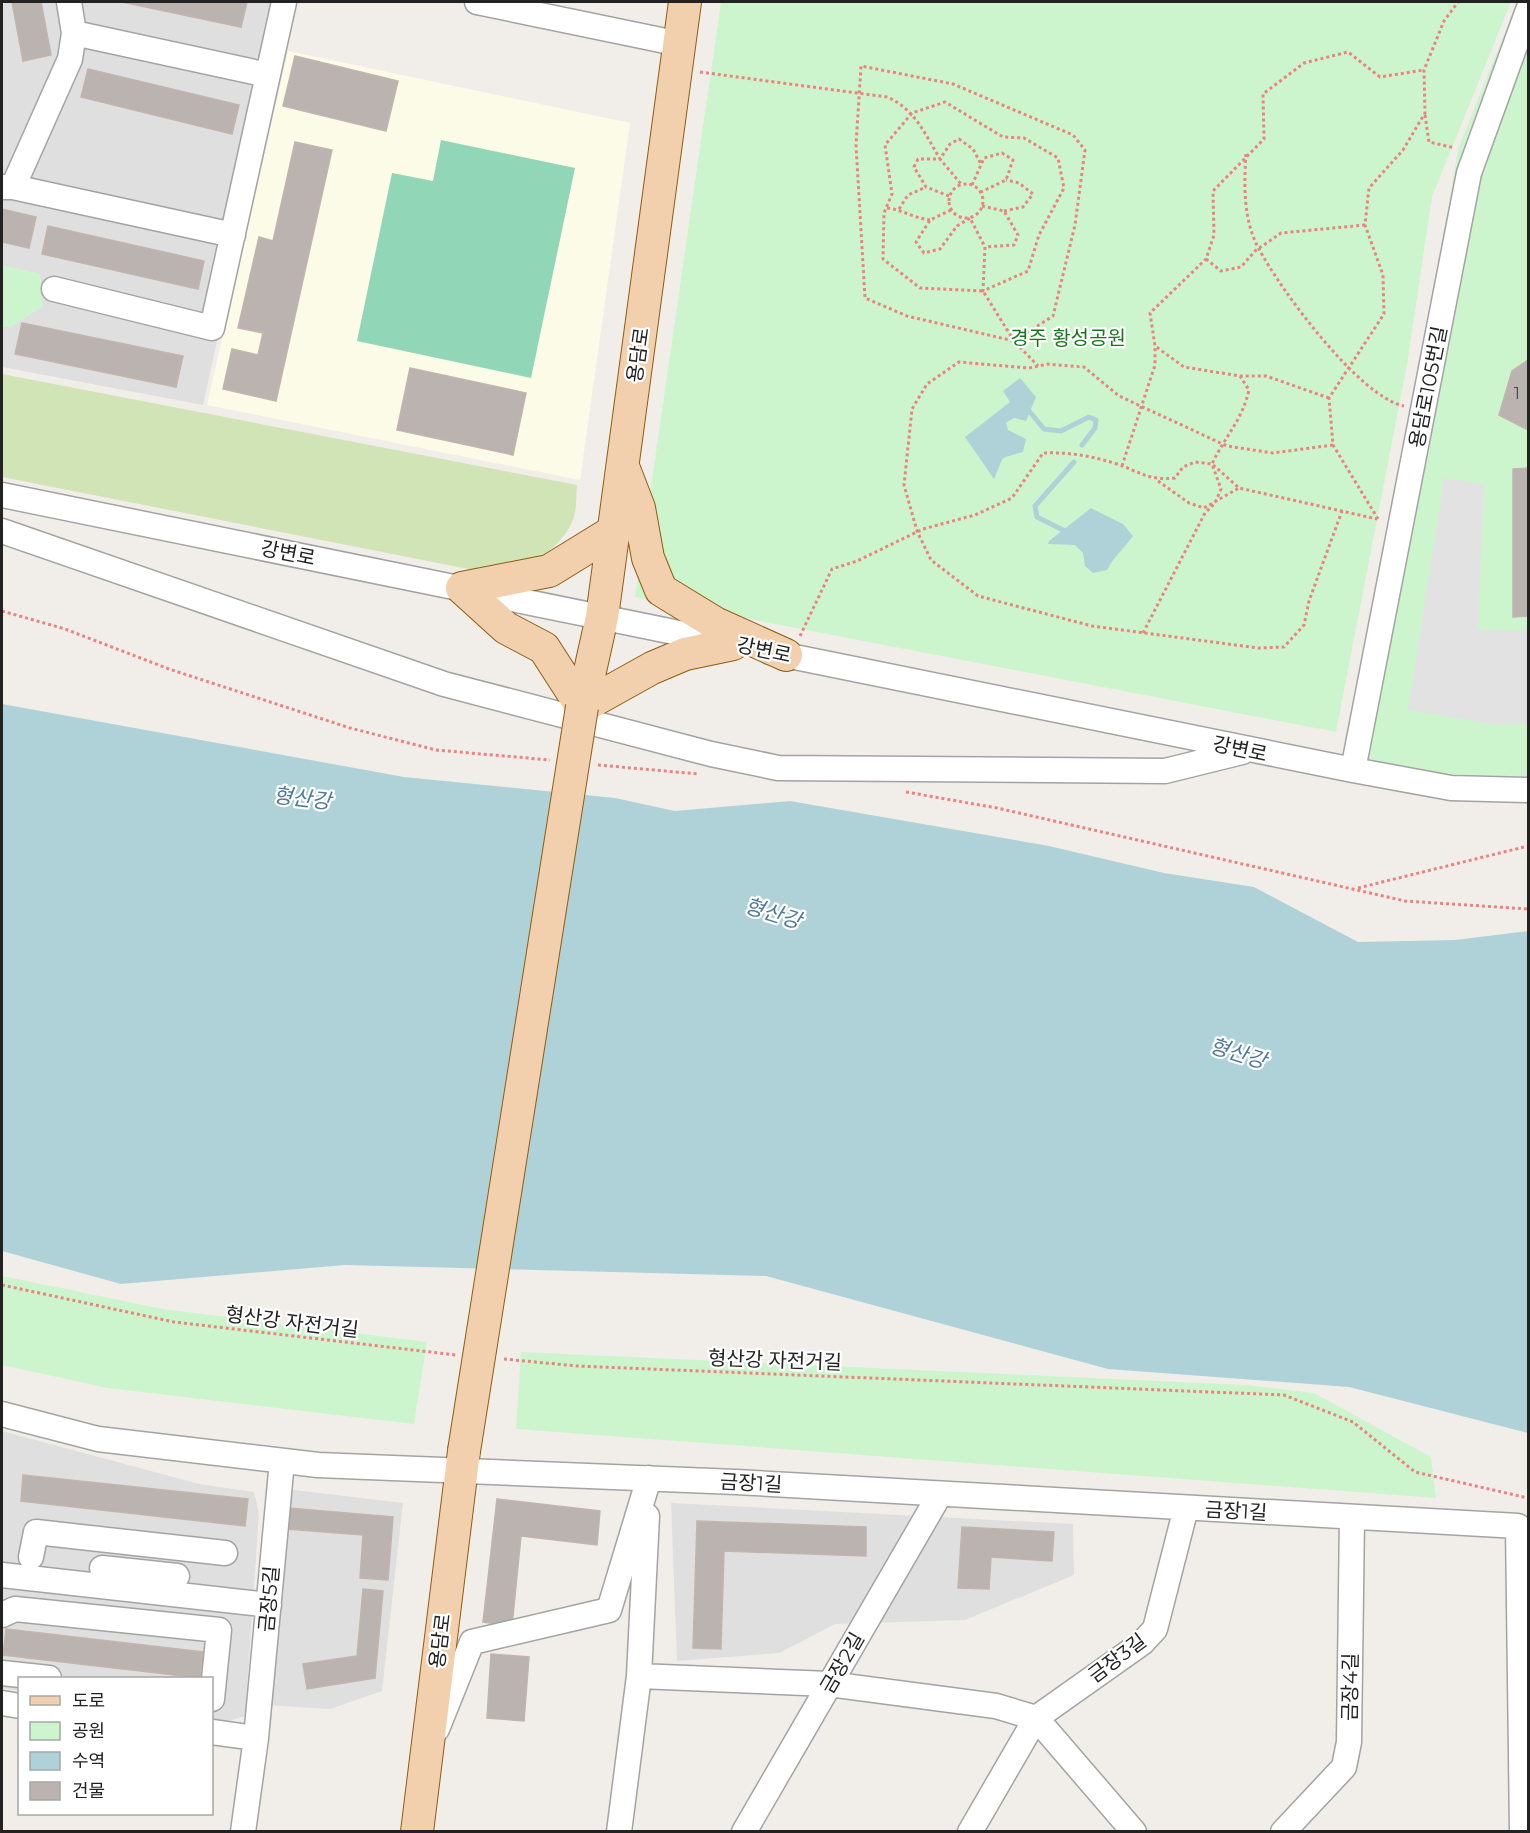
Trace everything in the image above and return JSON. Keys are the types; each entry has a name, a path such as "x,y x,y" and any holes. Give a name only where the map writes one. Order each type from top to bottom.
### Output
{"main road":[{"name":"용담로","path":"417,1832 462,1460 582,707 602,617 685,2"},
{"path":"623,465 639,508 648,558 661,590 715,623 790,656"},
{"path":"462,588 549,571 614,531"},
{"path":"462,588 506,628 544,648 582,707 652,668 685,654 733,644"}],"street":[{"path":"69,2 74,33 70,59 7,187 232,235"},
{"path":"54,289 212,328 284,2"},
{"path":"477,2 679,57"},
{"name":"용담로105번길","path":"1353,770 1469,173 1528,10"},
{"path":"74,33 268,75"},
{"name":"강변로","path":"2,495 1249,751 1451,788 1528,790"},
{"path":"2,531 444,684 711,754 778,768 1166,771 1249,751"},
{"name":"금장1길","path":"2,1414 98,1439 318,1465 462,1460 649,1478 1518,1526 1522,1832"},
{"name":"금장5길","path":"243,1832 256,1738 282,1461"},
{"path":"619,1832 639,1676 649,1478"},
{"path":"427,1754 472,1641 609,1610 649,1478"},
{"name":"금장2길","path":"744,1832 940,1494"},
{"name":"금장3길","path":"970,1832 1036,1718 1142,1643 1155,1629 1186,1508"},
{"name":"금장4길","path":"1283,1832 1344,1767 1349,1742 1352,1517"},
{"path":"31,1557 36,1532 225,1553"},
{"path":"101,1577 106,1539"},
{"path":"2,1575 72,1583 101,1577 177,1576"},
{"path":"101,1577 268,1605"},
{"path":"68,1614 72,1583"},
{"path":"2,1615 15,1609 219,1630 213,1689"},
{"path":"2,1673 40,1677"},
{"path":"639,1676 829,1684 996,1706 1036,1718 1134,1832"},
{"path":"2,1703 18,1706"},
{"path":"213,1732 256,1738"}],"path":[{"path":"1458,2 1444,21 1424,70 1425,113 1429,141 1458,149"},
{"path":"1122,466 1143,409 1155,365 1155,346 1150,313 1206,259 1214,235 1213,191 1246,154 1264,139 1263,94 1304,63 1347,52 1380,77 1424,70"},
{"path":"679,57 859,95 887,97 903,104 912,113 940,159 961,184"},
{"path":"861,66 953,84 1073,135 1085,150 1075,225 1053,316 1014,340 907,316 865,298 856,145 861,66"},
{"path":"945,102 1003,137 1023,138 1058,158 1064,188 1039,235 1028,271 983,291 920,288 883,259 886,208 892,194 885,145 912,113 945,102"},
{"path":"1377,519 1333,445 1329,398 1384,314 1383,275 1365,225 1369,188 1403,150 1425,113"},
{"path":"940,159 950,144 959,139 973,149 981,164"},
{"path":"972,184 984,158 1002,153 1013,160 1006,180"},
{"path":"1246,154 1243,191 1259,249 1291,297 1348,369 1399,405 1423,409"},
{"path":"940,159 918,159 914,167 926,187 949,196"},
{"path":"981,192 1006,180 1019,183 1033,194 1023,207 1004,211 982,206"},
{"path":"930,220 916,242 924,253 940,249 957,226 978,214 982,206 981,192 972,184 961,184 949,196"},
{"path":"899,209 908,195 926,187"},
{"path":"949,196 951,210 959,217 970,218"},
{"path":"886,208 899,209 912,218 930,220 951,210"},
{"path":"985,247 1014,245 1018,235 1004,211"},
{"path":"970,218 985,247 983,291 1014,340 1038,366"},
{"path":"1206,259 1221,271 1241,267 1259,249 1281,233 1365,225"},
{"path":"1155,346 1184,367 1240,376 1266,376 1329,398"},
{"path":"1333,445 1274,453 1221,443 1119,396 1084,367 1048,364 1029,368 959,362 927,384 912,409 904,485 917,531 931,560 978,596 1092,626 1258,648 1284,647 1304,625 1309,601 1342,511"},
{"path":"1143,633 1205,513 1215,503 1221,489 1212,464 1221,443 1244,412 1249,390 1240,376"},
{"path":"790,656 801,629 832,569 857,561 917,531 975,515 1012,498 1043,453 1073,452 1122,466 1157,480 1189,503 1204,508 1239,488"},
{"path":"1157,480 1175,478 1183,467 1195,462 1212,464 1239,488 1401,524"},
{"path":"1355,888 1528,846"},
{"name":"형산강 자전거길","path":"2,1285 174,1322 464,1355"},
{"name":"형산강 자전거길","path":"498,1359 577,1366 1284,1395 1353,1422 1415,1472 1528,1498"}],"shaded area":[{"path":"2,2 291,2 203,405 2,367"},
{"path":"288,51 630,123 580,480 207,405"},
{"path":"1444,478 1484,484 1478,629 1528,631 1528,724 1499,725 1408,710"},
{"path":"2,1431 199,1484 254,1492 259,1513 245,1716 229,1721 213,1719 213,1677 18,1677 18,1691 2,1688"},
{"path":"286,1489 403,1503 382,1691 330,1709 265,1705"},
{"path":"671,1503 1073,1524 1074,1575 965,1620 835,1624 779,1653 677,1661"}],"green space":[{"name":"경주 황성공원","path":"721,2 1511,2 1432,197 1407,365 1336,732 635,597"},
{"path":"1517,2 1528,2 1528,777 1353,770 1458,149"},
{"path":"441,140 575,168 531,378 357,341 392,173 433,181"},
{"path":"2,265 40,274 43,306 11,327 2,327"},
{"path":"2,374 577,485 575,514 559,542 531,562 499,575 2,477"},
{"path":"2,1276 163,1309 427,1342 414,1424 107,1388 2,1365"},
{"path":"521,1352 1246,1385 1314,1393 1431,1457 1436,1498 516,1429"}],"water":[{"path":"1020,378 1036,397 1026,421 1014,418 1006,423 1008,430 1026,439 1023,452 1003,459 994,479 965,437 1010,402 1003,391"},
{"path":"1091,508 1123,524 1133,536 1107,570 1093,573 1085,566 1083,553 1075,545 1048,544"},
{"name":"형산강","path":"2,704 404,777 615,798 675,811 790,801 1049,846 1164,873 1254,887 1358,942 1455,940 1528,931 1528,1433 1349,1387 1108,1369 766,1276 345,1265 121,1284 2,1251"}],"building":[{"path":"12,2 41,2 51,55 23,61"},
{"path":"122,2 247,2 241,27"},
{"path":"295,56 398,81 386,131 283,106"},
{"path":"88,69 239,105 232,134 81,97"},
{"path":"295,142 332,150 276,401 223,389 232,349 258,355 263,333 238,328 259,237 273,241"},
{"path":"2,209 36,217 29,248 2,242"},
{"path":"48,226 204,261 198,289 42,254"},
{"path":"22,323 183,356 176,387 15,354"},
{"path":"1528,360 1528,430 1499,415 1512,371"},
{"path":"410,368 526,393 513,455 397,430"},
{"path":"1528,468 1528,616 1513,617 1513,469"},
{"path":"23,1475 248,1499 245,1526 21,1501"},
{"path":"497,1499 600,1511 597,1545 521,1536 512,1626 483,1622"},
{"path":"288,1508 393,1517 388,1580 360,1578 363,1535 287,1529"},
{"path":"697,1521 866,1527 866,1556 724,1551 721,1649 693,1648"},
{"path":"962,1527 1054,1532 1052,1561 991,1557 989,1589 958,1588"},
{"path":"363,1589 383,1591 375,1678 307,1689 303,1664 357,1656"},
{"path":"6,1629 203,1652 200,1677 3,1655"},
{"path":"491,1654 529,1657 524,1721 487,1718"}],"waterway":[{"path":"1030,412 1044,429 1061,431 1089,417 1096,420 1095,428 1082,445"},
{"path":"1063,530 1037,517 1035,506 1074,462"}]}
